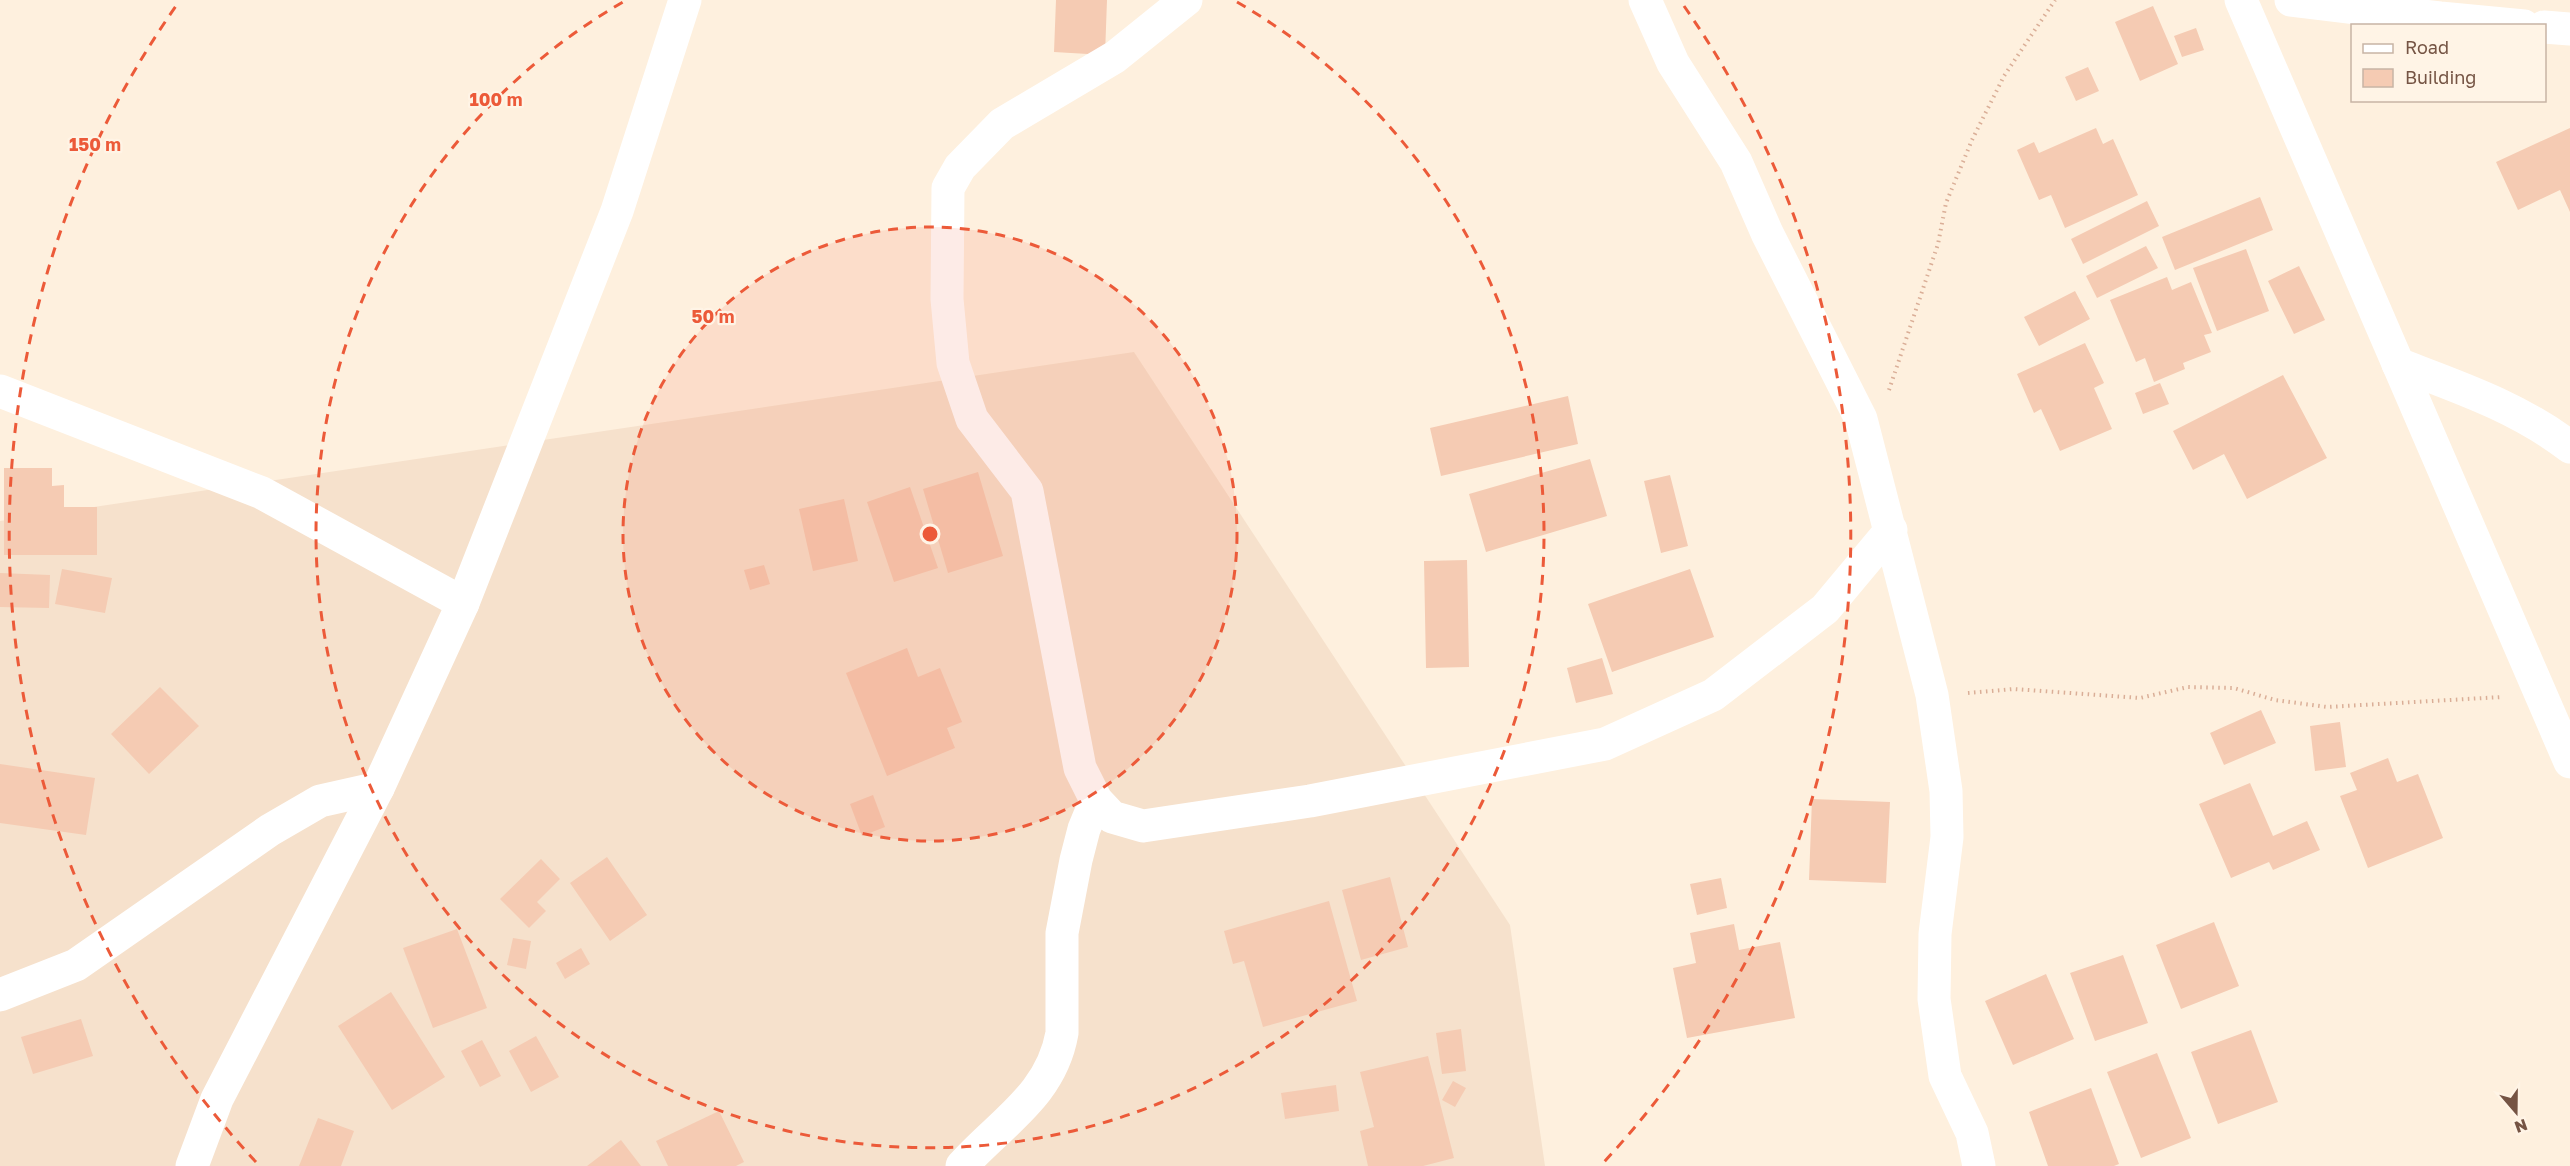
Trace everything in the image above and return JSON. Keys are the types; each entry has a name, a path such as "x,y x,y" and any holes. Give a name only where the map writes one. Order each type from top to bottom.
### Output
{"street":[{"path":"192,1166 217,1099 378,788 463,603 617,211 685,0"},
{"path":"1186,0 1115,57 1002,124 960,167 948,188 947,298 953,363 972,419 1027,491 1080,768 1096,800 1112,817 1143,826 1310,801 1605,744 1713,695 1825,609 1890,530"},
{"path":"1645,0 1672,63 1736,162 1767,233 1861,419 1932,695 1946,790 1947,837 1935,934 1934,999 1945,1076 1972,1133 1978,1166"},
{"path":"2241,0 2570,762"},
{"path":"2291,0 2503,24"},
{"path":"2546,27 2570,29"},
{"path":"2397,364 2495,401 2547,429 2570,447"},
{"path":"0,391 262,493 463,603"},
{"path":"0,995 76,965 270,830 320,801 378,788"},
{"path":"962,1166 1019,1113 1053,1064 1059,1049 1062,1033 1062,933 1081,839 1096,800"}],"path":[{"path":"1889,392 1894,369 1938,244 1946,202 1972,140 2004,76 2055,0"},
{"path":"1932,695 2014,689 2140,698 2188,687 2211,687 2234,688 2276,700 2327,708 2541,694"}],"shaded area":[{"path":"1134,352 1510,925 1545,1166 0,1166 0,521"}],"building":[{"path":"1056,0 1107,0 1105,55 1054,52"},
{"path":"2153,6 2178,64 2140,81 2115,22"},
{"path":"2196,28 2204,50 2182,57 2174,36"},
{"path":"2088,67 2099,91 2076,101 2065,77"},
{"path":"2096,128 2103,144 2113,139 2138,195 2065,228 2051,195 2039,200 2017,150 2034,142 2039,153"},
{"path":"2570,128 2570,212 2560,190 2518,210 2496,162"},
{"path":"2260,197 2273,230 2175,270 2162,237"},
{"path":"2147,201 2159,226 2083,264 2071,239"},
{"path":"2146,246 2158,268 2097,298 2086,276"},
{"path":"2246,249 2269,311 2217,331 2193,268"},
{"path":"2299,266 2325,320 2294,334 2268,281"},
{"path":"2167,277 2172,290 2191,282 2212,333 2204,335 2211,352 2183,363 2185,369 2154,382 2145,358 2136,362 2110,300"},
{"path":"2075,291 2090,319 2039,346 2024,317"},
{"path":"2085,343 2104,383 2094,388 2112,429 2060,451 2041,409 2034,413 2017,374"},
{"path":"2283,375 2327,458 2247,499 2224,454 2193,470 2173,431"},
{"path":"2160,383 2169,404 2143,414 2135,393"},
{"path":"1568,396 1578,444 1441,476 1430,428"},
{"path":"1590,459 1607,516 1486,552 1469,494"},
{"path":"4,468 52,468 52,486 64,485 64,507 97,507 97,555 4,555"},
{"path":"978,472 1003,556 948,573 923,489"},
{"path":"1670,475 1688,546 1661,553 1644,481"},
{"path":"910,487 938,568 894,582 867,502"},
{"path":"844,499 858,561 813,571 799,509"},
{"path":"1467,560 1469,667 1426,668 1424,561"},
{"path":"764,565 770,584 750,590 744,570"},
{"path":"62,569 112,578 105,613 55,604"},
{"path":"1690,569 1714,637 1612,672 1588,604"},
{"path":"0,573 50,575 49,608 0,607"},
{"path":"907,648 918,677 940,668 962,722 947,728 955,748 887,776 846,673"},
{"path":"1602,658 1613,694 1576,703 1567,668"},
{"path":"160,687 199,726 149,774 111,734"},
{"path":"2261,710 2276,743 2224,765 2210,733"},
{"path":"2340,722 2346,767 2315,771 2310,726"},
{"path":"2388,758 2397,782 2418,774 2443,838 2368,868 2340,796 2357,790 2350,773"},
{"path":"0,764 95,778 86,835 0,823"},
{"path":"2250,783 2273,836 2307,821 2320,850 2273,870 2269,862 2231,878 2199,804"},
{"path":"873,795 885,827 862,836 850,804"},
{"path":"1812,799 1890,802 1886,883 1809,880"},
{"path":"607,857 647,915 610,941 570,883"},
{"path":"541,859 560,879 537,902 546,911 529,928 500,899"},
{"path":"1390,877 1408,947 1361,960 1342,890"},
{"path":"1721,878 1727,908 1697,915 1690,884"},
{"path":"1329,901 1357,1001 1263,1027 1244,961 1233,964 1224,931"},
{"path":"2214,922 2239,986 2181,1009 2156,945"},
{"path":"1734,924 1739,950 1780,942 1795,1018 1687,1038 1673,968 1696,963 1690,933"},
{"path":"457,929 487,1008 433,1028 403,948"},
{"path":"513,938 531,941 526,969 507,965"},
{"path":"581,948 590,964 565,979 556,963"},
{"path":"2123,955 2148,1023 2095,1041 2070,973"},
{"path":"2046,974 2074,1039 2013,1065 1985,1001"},
{"path":"391,992 445,1077 392,1110 338,1026"},
{"path":"81,1019 93,1056 33,1074 21,1037"},
{"path":"1461,1029 1466,1071 1442,1074 1436,1033"},
{"path":"2251,1030 2278,1102 2218,1124 2191,1052"},
{"path":"536,1036 559,1077 531,1092 509,1051"},
{"path":"482,1040 501,1076 480,1087 461,1051"},
{"path":"2157,1053 2191,1138 2141,1158 2107,1072"},
{"path":"1428,1056 1454,1158 1423,1166 1368,1166 1360,1131 1374,1127 1360,1072"},
{"path":"1453,1081 1466,1088 1455,1107 1442,1100"},
{"path":"1336,1085 1339,1111 1285,1119 1281,1093"},
{"path":"2091,1088 2119,1164 2114,1166 2048,1166 2029,1112"},
{"path":"719,1111 744,1162 736,1166 668,1166 656,1141"},
{"path":"318,1118 354,1131 341,1166 299,1166"},
{"path":"621,1140 641,1166 587,1166"}]}
